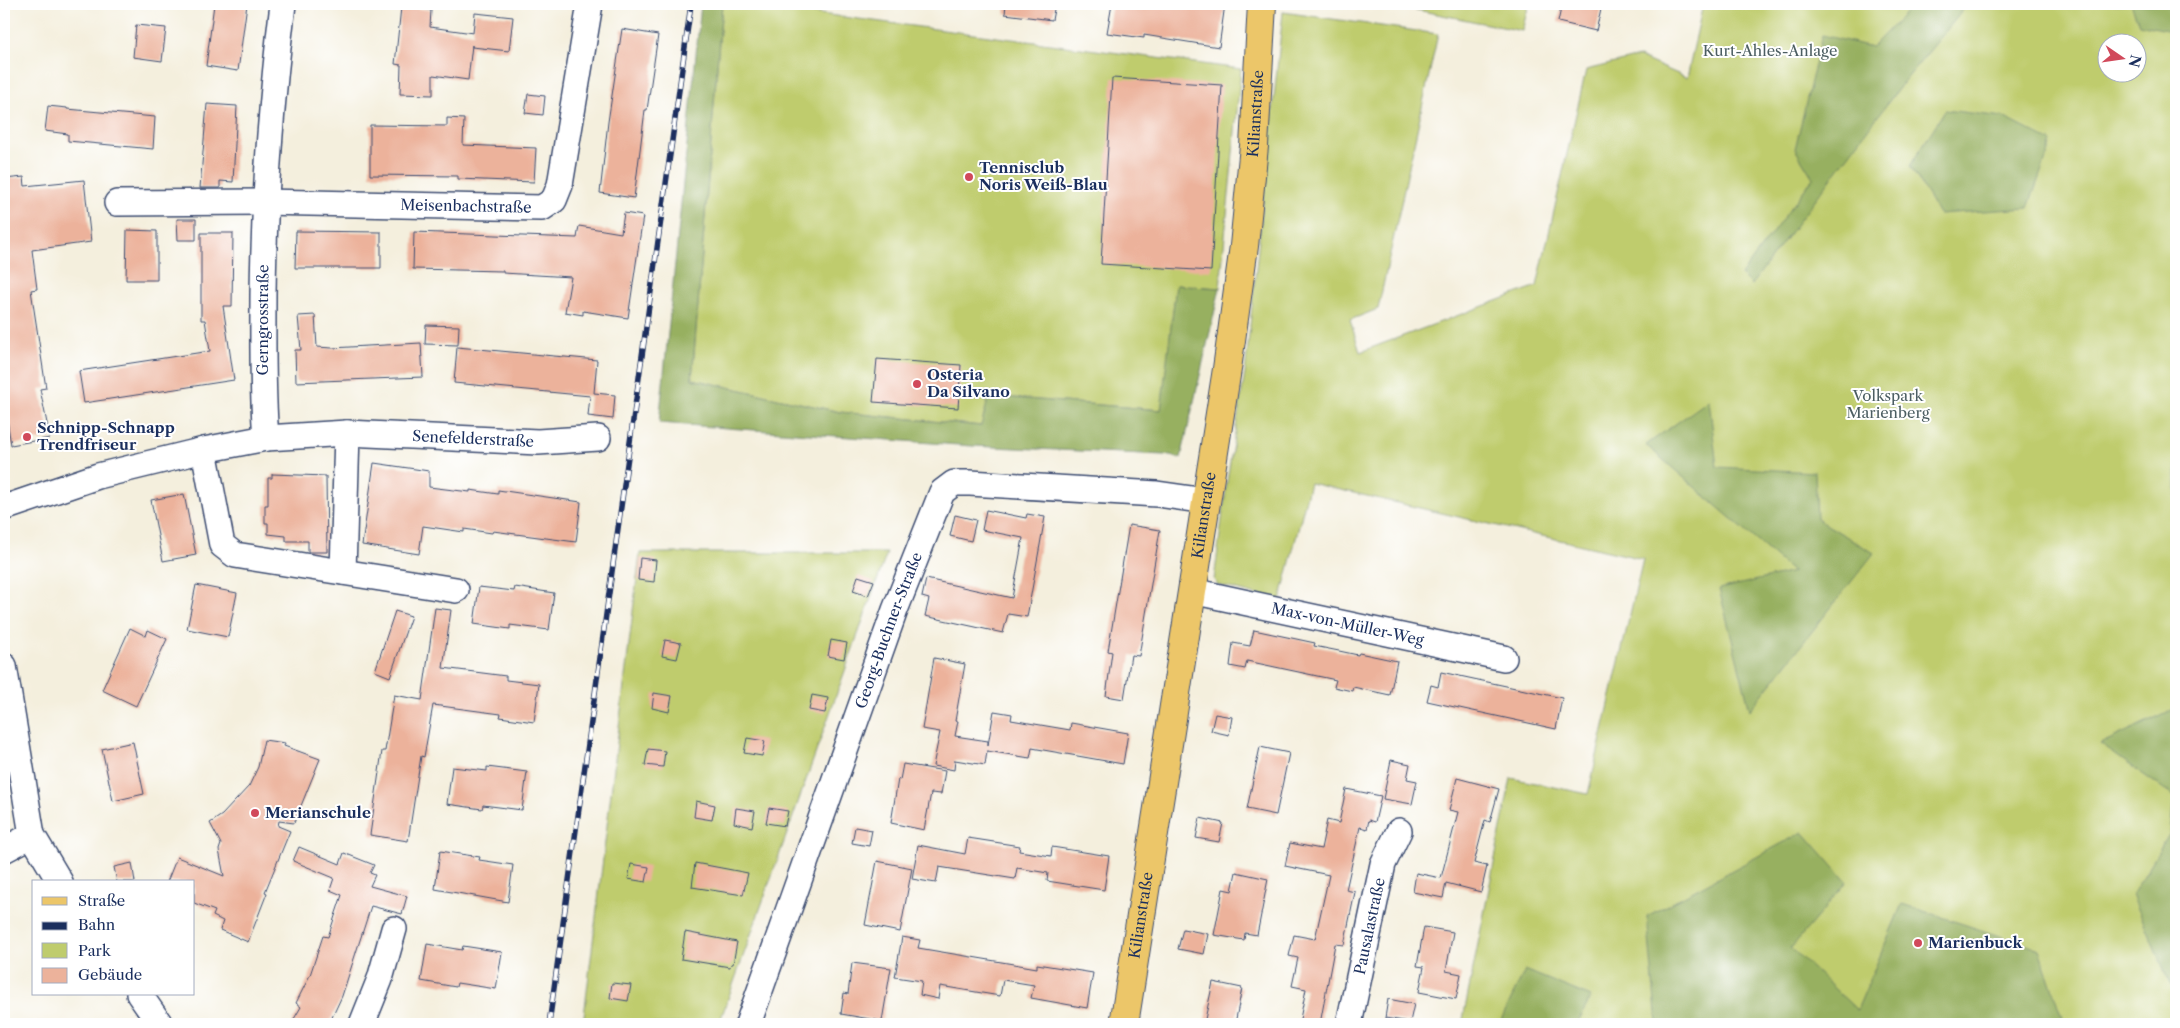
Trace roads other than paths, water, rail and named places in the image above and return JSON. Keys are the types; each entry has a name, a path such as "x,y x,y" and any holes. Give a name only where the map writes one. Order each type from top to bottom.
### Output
{"main road":[{"name":"Kilianstraße","path":"1124,1024 1228,369 1244,246 1255,127 1262,4"}],"street":[{"name":"Gerngrosstraße","path":"266,438 263,323 264,202 272,91 282,4"},
{"name":"Meisenbachstraße","path":"264,202 542,208 554,200 560,185 590,4"},
{"path":"117,203 264,202"},
{"path":"343,572 347,433"},
{"name":"Senefelderstraße","path":"4,508 98,476 204,450 266,438 347,433 538,442 598,438"},
{"path":"204,450 222,545 235,555 456,590"},
{"name":"Georg-Buchner-Straße","path":"748,1024 895,610 942,492 954,483 970,483 1156,494 1206,501"},
{"name":"Max-von-Müller-Weg","path":"1192,591 1504,658"},
{"path":"4,666 32,835 59,880"},
{"name":"Pausalastraße","path":"1348,1024 1383,864 1399,831"},
{"path":"4,850 32,835"},
{"path":"362,1024 380,979 394,929"},
{"path":"140,996 160,1024"}],"railway":[{"path":"549,1024 691,4"}],"place":[{"name":"Tennisclub Noris Weiß-Blau","path":"969,177"},
{"name":"Osteria Da Silvano","path":"917,384"},
{"name":"Schnipp-Schnapp Trendfriseur","path":"27,437"},
{"name":"Merianschule","path":"255,813"},
{"name":"Marienbuck","path":"1918,943"}],"park label":[{"name":"Kurt-Ahles-Anlage","path":"1770,51"},
{"name":"Volkspark Marienberg","path":"1888,404"}]}
